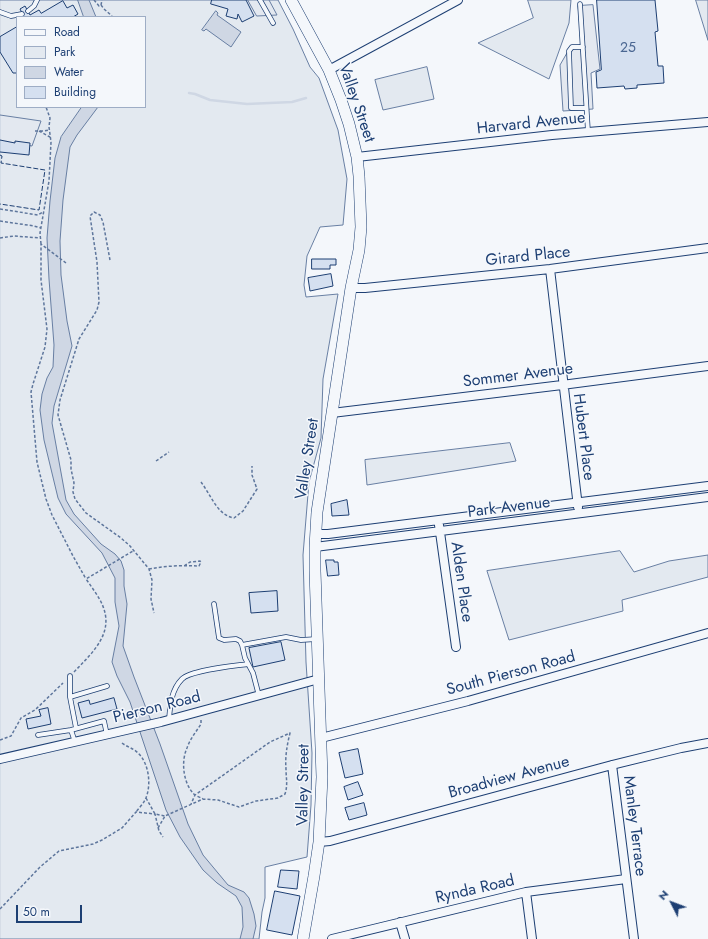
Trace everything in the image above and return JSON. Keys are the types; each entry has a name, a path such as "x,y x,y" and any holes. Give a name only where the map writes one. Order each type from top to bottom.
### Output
{"main road":[{"name":"Valley Street","path":"291,0 329,70 349,124 357,157 361,227 359,250 351,288 321,479 315,534 322,778 319,842 303,939"}],"street":[{"path":"329,70 458,0"},
{"name":"Harvard Avenue","path":"357,157 588,132 708,122"},
{"name":"Girard Place","path":"351,288 550,269 708,248"},
{"name":"Hubert Place","path":"550,269 562,385 578,503 578,513"},
{"name":"Sommer Avenue","path":"332,413 708,366"},
{"name":"Park Avenue","path":"315,534 328,534 438,521 708,486"},
{"name":"Park Avenue","path":"315,547 708,497"},
{"name":"Alden Place","path":"438,521 456,647"},
{"name":"South Pierson Road","path":"321,738 468,701 708,633"},
{"name":"Pierson Road","path":"0,759 134,729 319,679"},
{"name":"Broadview Avenue","path":"319,842 330,841 612,765 708,743"},
{"name":"Manley Terrace","path":"612,765 634,939"},
{"name":"Rynda Road","path":"332,939 526,892 626,879"},
{"path":"526,892 532,939"},
{"path":"400,922 405,939"}],"lane":[{"path":"28,11 34,6 37,0"},
{"path":"260,0 273,23"},
{"path":"580,4 588,132"},
{"path":"0,12 11,16 22,14"},
{"path":"583,47 572,47 569,51 571,108 586,108"},
{"path":"214,604 219,638 224,640 236,639 240,641 245,658 253,673 259,696"},
{"path":"242,645 286,637 302,640 317,639"},
{"path":"165,721 170,701 182,678 214,669 248,664"},
{"path":"70,676 70,697 76,728"},
{"path":"70,697 107,686"},
{"path":"38,735 70,730 104,721 107,735"},
{"path":"70,730 75,742"}],"path":[{"path":"94,0 96,4 99,6 101,5 112,16"},
{"path":"101,5 102,0"},
{"path":"0,740 11,736 21,718 35,710 100,644 105,632 106,624 104,609 100,600 73,556 52,515 46,499 37,462 31,392 46,342 47,329 41,280 40,238 49,181 51,142 49,130 50,118 46,108"},
{"path":"35,131 49,130"},
{"path":"39,131 50,136 51,142"},
{"path":"0,209 38,215 42,219"},
{"path":"38,215 43,212"},
{"path":"110,260 104,222 100,215 94,212 90,216 97,262 99,302 97,310 78,339 60,400 58,415 71,460 75,499 86,513 121,538 149,569 152,580 151,599 154,613"},
{"path":"0,221 41,228"},
{"path":"0,238 14,236 40,238"},
{"path":"41,244 66,262"},
{"path":"156,461 169,452"},
{"path":"201,482 220,511 225,515 234,518 249,504 257,489 252,475 252,466"},
{"path":"86,579 133,550"},
{"path":"149,569 200,566 202,562 196,561 184,566"},
{"path":"191,804 195,795 270,742 290,733 287,748 287,787 285,794 278,798 239,807 218,800 203,799 195,795 192,793 186,780 184,759 186,749 201,724 201,719"},
{"path":"0,909 40,866 59,851 93,844 102,840 122,828 136,812 146,798 148,782 145,764 139,753 122,743"},
{"path":"146,798 155,814 158,828 163,837"},
{"path":"136,812 164,816 203,799"},
{"path":"158,828 164,816"}],"green space":[{"path":"0,0 278,0 310,67 319,78 338,130 347,179 343,225 320,227 307,256 304,285 306,297 338,294 323,379 321,438 309,482 303,555 306,662 312,753 311,805 307,857 265,867 265,898 259,939 0,939"},
{"path":"528,0 571,0 569,23 549,79 478,43 533,18"},
{"path":"696,0 708,0 708,40"},
{"path":"427,67 434,99 383,110 375,80"},
{"path":"510,443 516,461 367,485 365,460"},
{"path":"620,551 634,572 669,561 708,555 708,577 622,600 623,611 509,640 487,571"}],"shaded area":[{"path":"248,0 269,0 277,15 257,16"},
{"path":"593,5 600,69 591,73 593,109 563,111 560,65 571,46 582,45 578,6"},
{"path":"0,115 41,121 32,146 0,141"}],"water":[{"path":"78,0 89,0 96,16 84,16"},
{"path":"216,11 218,13 217,15 241,32 231,47 206,29 204,31 202,30"},
{"path":"81,108 97,108 70,147 63,200 60,241 61,275 72,346 54,406 52,423 66,500 74,514 101,544 115,554 121,561 124,570 124,586 127,604 123,646 188,824 203,855 228,885 244,892 249,898 256,926 253,939 240,939 243,927 242,907 236,896 217,883 203,870 180,837 166,810 130,702 112,662 119,626 115,602 115,578 102,553 66,514 58,498 44,440 40,410 42,394 47,378 53,367 54,345 47,238 55,158 61,137"}],"building":[{"path":"212,0 246,0 254,16 242,22 238,14 237,19 226,16 228,9 211,4"},
{"path":"597,0 655,0 658,31 655,32 658,66 663,66 664,83 637,85 637,88 625,89 624,86 597,88 596,72 601,70"},
{"path":"63,1 67,8 73,5 78,14 75,16 24,16 20,9 25,6 30,15 39,10 41,13"},
{"path":"16,28 16,73 13,73 0,52 0,37"},
{"path":"0,140 15,143 15,141 30,143 29,155 0,152"},
{"path":"312,259 336,259 336,265 330,265 330,269 312,269"},
{"path":"331,274 333,286 310,291 308,278"},
{"path":"347,500 349,515 332,516 331,504"},
{"path":"326,560 334,560 334,562 338,562 339,575 328,576"},
{"path":"277,591 278,611 251,613 249,593"},
{"path":"281,642 285,660 253,667 249,648"},
{"path":"114,698 117,709 82,718 78,703 89,700 90,704"},
{"path":"48,708 51,724 28,729 26,719 41,716 39,710"},
{"path":"358,749 363,774 345,778 339,753"},
{"path":"358,782 363,795 348,800 344,787"},
{"path":"364,803 367,815 349,820 345,808"},
{"path":"281,870 299,871 297,889 278,887"},
{"path":"275,891 300,896 292,935 267,930"}],"waterway":[{"path":"189,93 210,100 247,104 292,102 306,98"}],"fence":[{"path":"0,155 2,156 1,163 45,170 39,210 0,204"}]}
